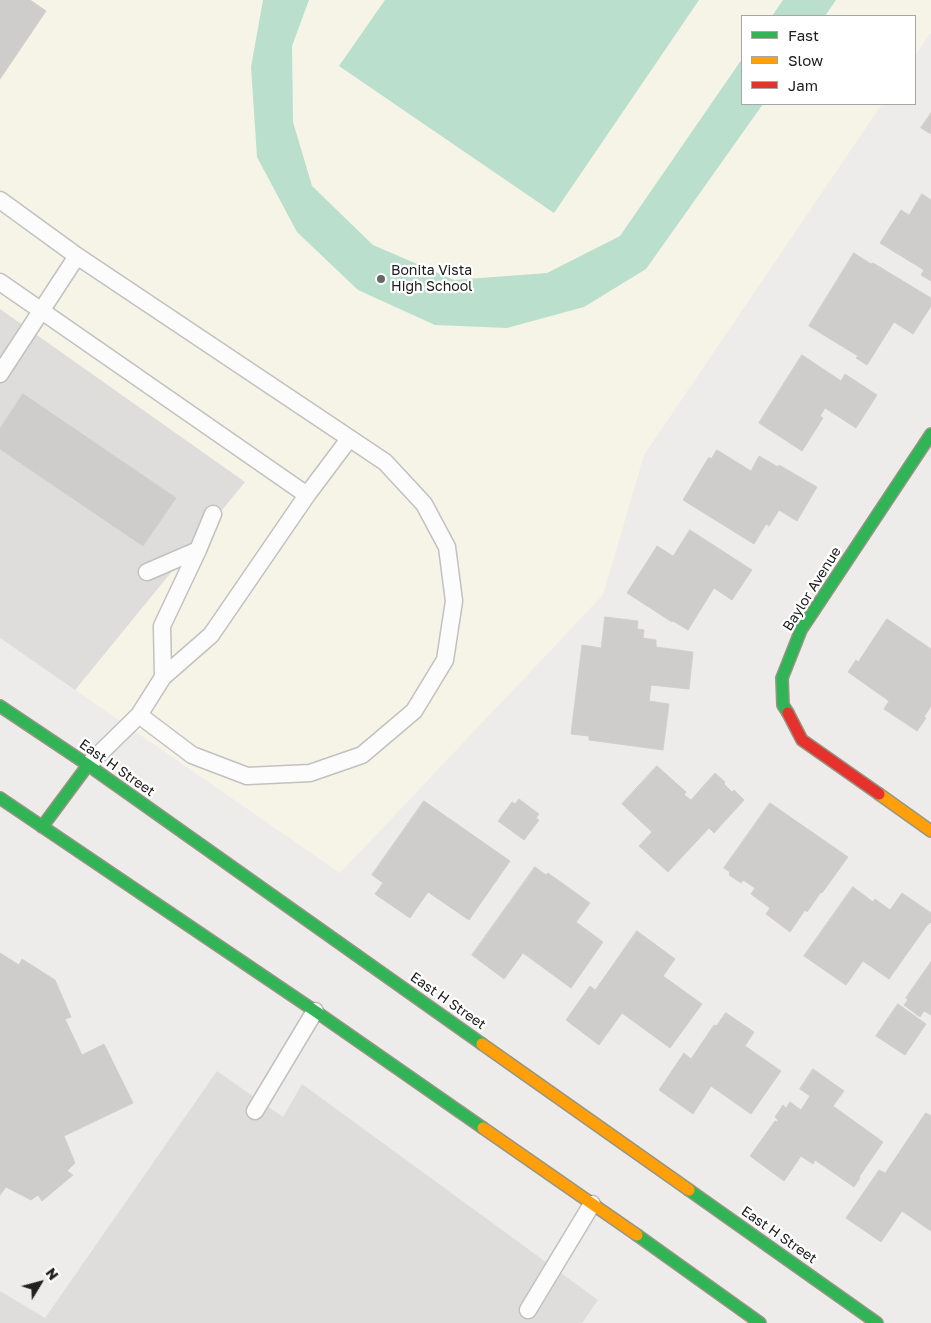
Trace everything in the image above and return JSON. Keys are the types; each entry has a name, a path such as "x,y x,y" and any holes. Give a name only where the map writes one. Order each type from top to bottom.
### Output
{"main road":[{"name":"Baylor Avenue","path":"931,434 801,630 782,678 783,705 802,740 931,830"},
{"name":"East H Street","path":"0,706 88,766 877,1323"},
{"path":"42,827 88,766"},
{"path":"0,798 315,1011 760,1323"}],"lane":[{"path":"0,200 76,256 385,462 424,504 447,547 454,601 445,660 414,711 362,755 310,773 247,776 192,755 139,715"},
{"path":"0,374 76,256"},
{"path":"0,282 307,495"},
{"path":"88,766 139,715 163,677 211,635 307,495 349,439"},
{"path":"163,677 162,626 213,514"},
{"path":"146,572 198,550"},
{"path":"254,1112 315,1011"},
{"path":"528,1310 592,1204"}],"shaded area":[{"name":"Bonita Vista High School","path":"0,0 931,0 931,32 916,54 916,15 741,15 741,105 881,105 644,455 603,595 340,873 0,638"},
{"path":"0,309 245,482 75,690 0,638"},
{"path":"217,1071 283,1117 302,1084 598,1300 582,1323 0,1323 0,1291 45,1318"}],"green space":[{"path":"263,0 309,0 292,46 293,122 312,186 373,245 454,280 547,273 620,236 741,60 741,105 762,105 646,269 584,307 507,328 435,325 358,290 297,232 257,157 251,67"},
{"path":"385,0 699,0 554,213 339,66"},
{"path":"783,0 836,0 826,15 773,15"}],"building":[{"path":"0,0 30,0 46,11 0,79"},
{"path":"931,113 931,134 921,128"},
{"path":"922,194 931,200 931,281 921,275 924,270 880,243 901,210 909,215"},
{"path":"854,253 931,298 931,306 913,334 894,322 867,365 856,358 858,356 809,326"},
{"path":"802,355 841,381 845,374 877,395 856,428 825,408 820,416 823,418 802,451 759,423"},
{"path":"23,394 176,498 143,546 0,449 0,429"},
{"path":"717,450 751,471 759,456 817,487 797,521 779,510 769,526 766,524 754,544 683,500 709,457 711,459"},
{"path":"690,530 752,570 732,600 714,588 688,630 627,593 657,546 673,556"},
{"path":"605,617 638,621 637,629 644,630 643,638 656,640 656,647 693,652 689,689 651,685 649,701 669,704 663,750 589,740 589,736 571,734 582,645 601,648"},
{"path":"887,619 931,649 931,706 924,717 926,718 917,731 884,709 889,701 848,672 856,660 858,662"},
{"path":"657,766 686,792 684,795 691,800 715,773 732,792 734,790 744,800 714,833 709,828 668,872 639,846 652,832 622,804"},
{"path":"519,799 539,814 536,818 539,820 524,840 498,821 512,802 515,804"},
{"path":"424,801 510,861 469,920 428,892 410,918 375,894 383,883 372,875"},
{"path":"770,803 848,857 807,912 805,910 790,932 766,914 770,908 751,894 755,888 743,880 741,883 729,875 730,872 724,868"},
{"path":"535,867 546,875 548,873 590,903 576,922 603,942 571,988 523,953 504,979 472,955"},
{"path":"853,887 873,902 875,899 890,910 902,893 931,913 931,922 889,979 863,961 846,985 804,956"},
{"path":"637,931 675,959 663,976 702,1004 670,1048 622,1013 599,1045 566,1020 590,986 595,990"},
{"path":"0,953 19,965 22,959 55,980 71,1017 65,1019 82,1055 104,1044 133,1103 64,1136 75,1163 67,1171 73,1175 42,1201 38,1195 31,1200 6,1187 0,1195"},
{"path":"931,962 931,1015 924,1011 920,1017 904,1005 908,1000 906,998"},
{"path":"898,1004 926,1024 905,1055 876,1036"},
{"path":"726,1013 754,1032 745,1046 781,1071 751,1114 711,1086 693,1114 659,1090 684,1053 691,1059 714,1025 716,1026"},
{"path":"813,1069 844,1091 833,1106 883,1142 854,1187 815,1160 813,1164 801,1156 784,1181 750,1156 775,1121 777,1122 778,1120 775,1117 783,1105 786,1108 790,1102 801,1110 810,1096 800,1089"},
{"path":"926,1113 931,1116 931,1231 902,1211 881,1242 846,1218 879,1170 885,1173"}],"traffic: fast":[{"path":"788,713 783,705 782,678 801,630 931,434"},
{"path":"0,706 88,765 482,1044"},
{"path":"42,827 88,765"},
{"path":"0,798 315,1011 483,1128"},
{"path":"689,1190 877,1323"},
{"path":"637,1235 760,1323"}],"traffic: slow":[{"path":"879,794 931,831"},
{"path":"482,1044 689,1190"},
{"path":"483,1128 637,1235"}],"traffic: jam":[{"path":"788,713 802,740 879,794"}],"place":[{"name":"Bonita Vista High School","path":"381,279"}]}
